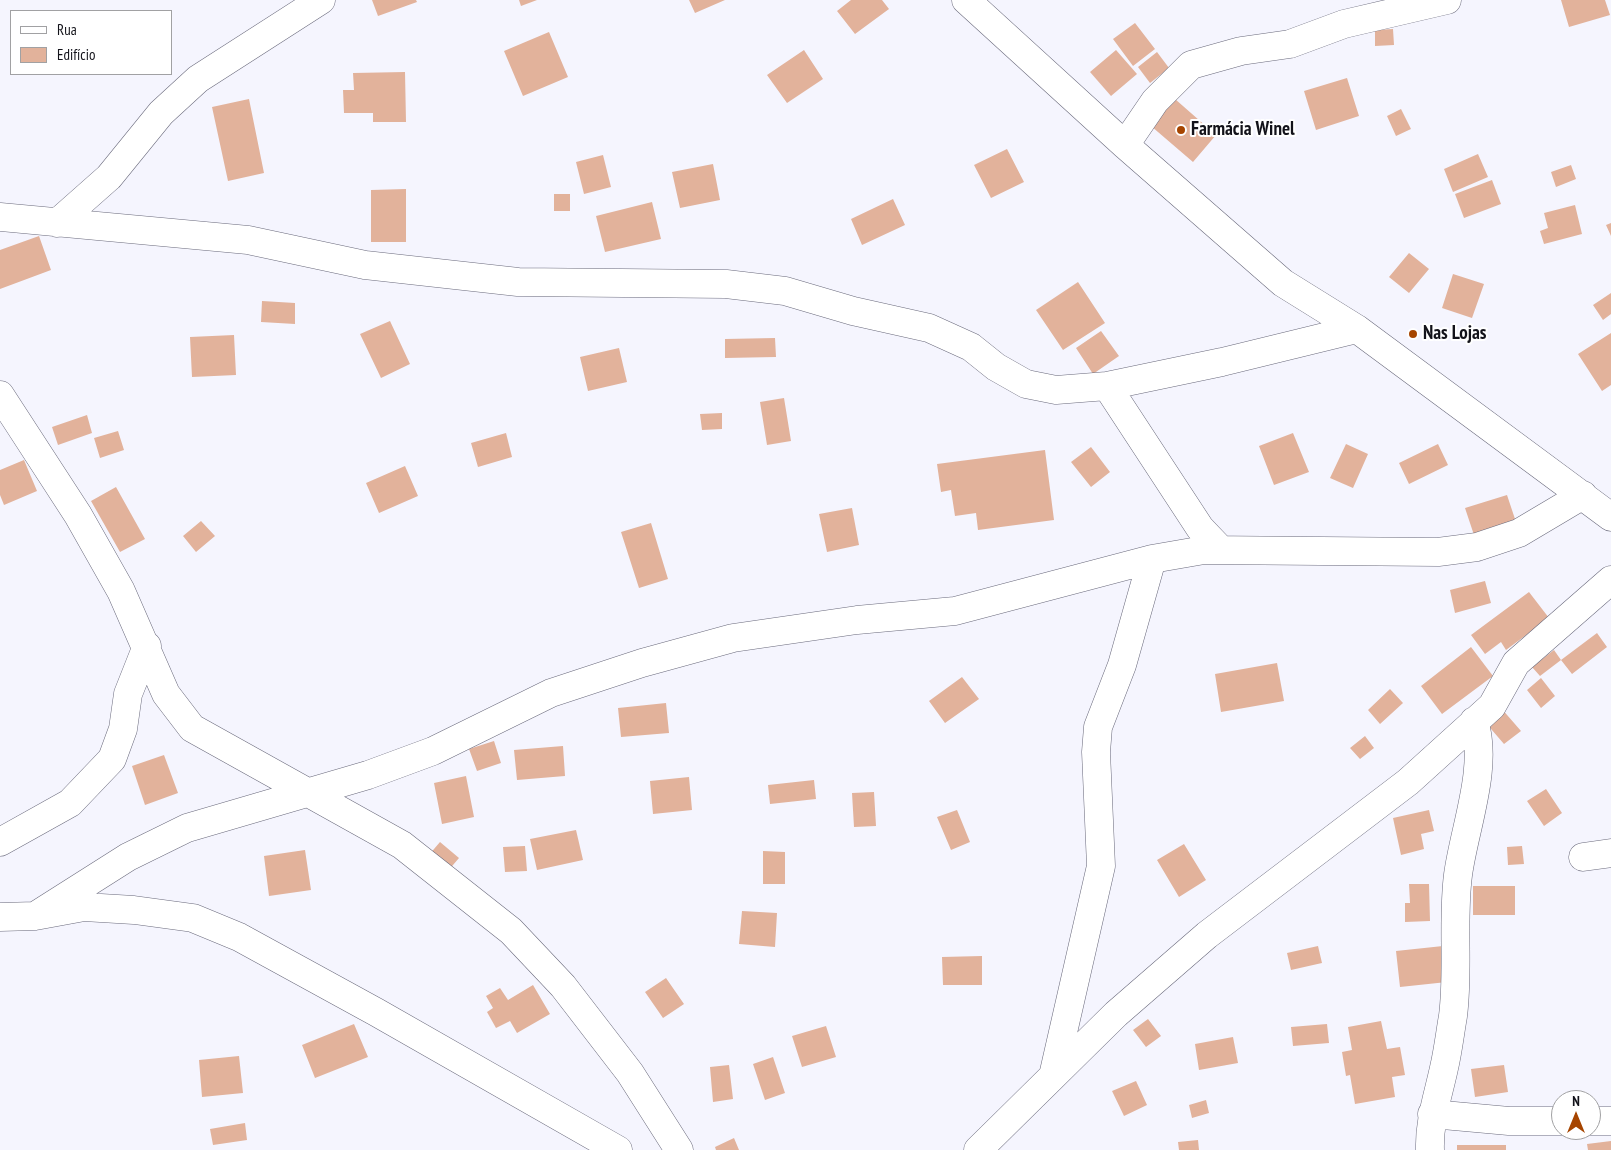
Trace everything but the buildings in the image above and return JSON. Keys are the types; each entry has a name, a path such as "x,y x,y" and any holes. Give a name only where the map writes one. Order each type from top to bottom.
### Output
{"street":[{"path":"57,223 110,177 160,113 198,79 321,0"},
{"path":"966,0 1124,145 1283,283 1357,329 1611,517"},
{"path":"1124,145 1155,101 1191,65 1241,51 1290,44 1344,24 1447,0"},
{"path":"0,217 248,240 365,265 518,282 726,284 786,291 853,311 929,328 971,347 996,367 1026,384 1056,390 1107,386 1222,362 1357,329"},
{"path":"1107,386 1200,528 1222,550"},
{"path":"0,395 78,515 121,591 166,694 192,728 402,845 511,931 563,986 625,1066 679,1150"},
{"path":"35,916 128,857 187,828 368,774 433,751 552,693 642,663 733,638 857,620 955,611 1152,559 1204,550 1438,552 1477,547 1519,532 1583,495"},
{"path":"1053,1076 1101,866 1096,752 1098,728 1122,665 1152,559"},
{"path":"978,1150 1116,1014 1207,935 1408,782 1492,706 1516,663 1611,580"},
{"path":"0,842 70,803 112,759 123,729 128,694 146,646"},
{"path":"1430,1150 1429,1128 1444,1066 1453,1013 1458,875 1472,815 1477,774 1478,733 1474,721"},
{"path":"1583,857 1611,853"},
{"path":"0,917 35,916 84,907 134,910 193,918 239,937 376,1012 618,1150"},
{"path":"1432,1114 1509,1120 1551,1120"}],"place":[{"name":"Farmácia Winel","path":"1181,130"},
{"name":"Nas Lojas","path":"1413,334"}]}
